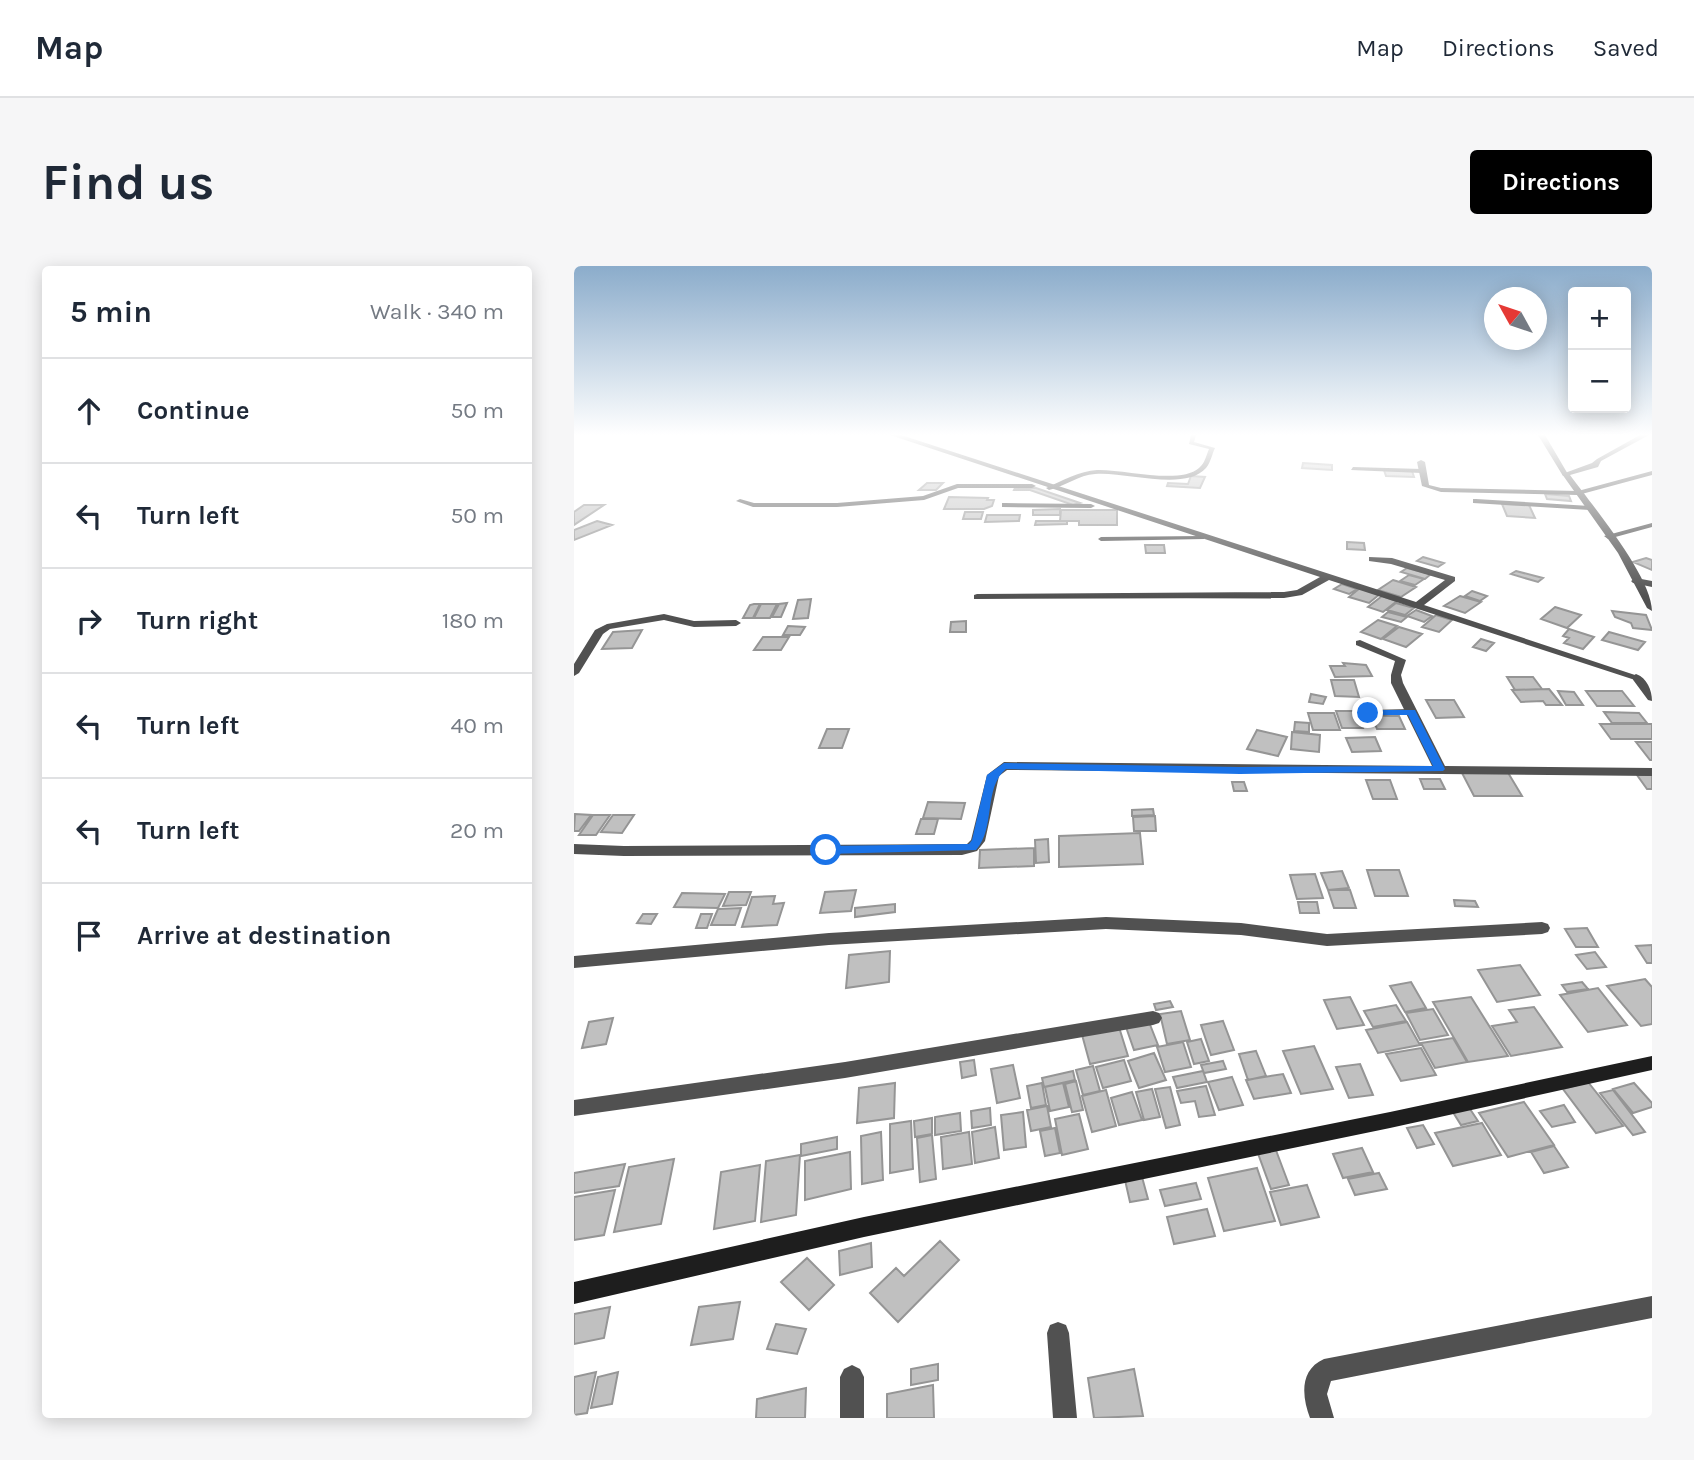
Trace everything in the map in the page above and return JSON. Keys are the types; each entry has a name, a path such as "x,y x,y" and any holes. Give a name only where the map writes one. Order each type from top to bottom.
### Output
{"main road":[{"path":"574,1293 864,1227 1390,1120 1652,1063"}],"street":[{"path":"740,500 753,505 837,505 924,498 948,489"},
{"path":"1051,489 1418,604 1652,682"},
{"path":"1432,489 1578,493 1594,489"},
{"path":"1575,489 1622,552 1652,608"},
{"path":"1476,501 1590,508"},
{"path":"1005,505 1100,505"},
{"path":"1608,536 1652,525"},
{"path":"1372,559 1392,561 1452,579 1418,604"},
{"path":"977,597 1284,595 1299,593 1327,577"},
{"path":"1636,581 1652,584"},
{"path":"574,673 599,632 607,627 664,617 694,624 736,623"},
{"path":"1360,643 1401,660 1396,675 1397,682 1440,769"},
{"path":"1636,677 1652,698"},
{"path":"574,849 624,852 962,850 972,848 978,841 993,775 1004,766 1240,771 1440,769 1652,772"},
{"path":"574,961 830,939 1106,923 1241,929 1326,940 1542,928"},
{"path":"574,1108 845,1070 1153,1018"},
{"path":"1322,1418 1314,1394 1315,1381 1324,1371 1652,1307"},
{"path":"1058,1333 1065,1418"},
{"path":"852,1377 852,1418"}],"lane":[{"path":"1101,539 1202,538"},
{"path":"1368,713 1411,712"}],"building":[{"path":"1038,489 1080,503 1073,505 1030,490 1014,490"},
{"path":"1545,494 1569,496 1571,501 1547,499"},
{"path":"949,497 994,500 992,506 984,509 944,509"},
{"path":"1502,504 1529,505 1535,518 1507,516"},
{"path":"584,505 604,505 574,525 574,512"},
{"path":"1060,509 1060,515 1033,515 1033,510"},
{"path":"1061,510 1117,510 1117,525 1079,525 1079,521 1060,521"},
{"path":"965,512 983,512 981,519 963,519"},
{"path":"987,515 1020,515 1019,521 985,522"},
{"path":"597,521 612,525 574,540 574,530"},
{"path":"1036,521 1067,521 1067,524 1035,525"},
{"path":"1347,542 1364,543 1365,550 1347,549"},
{"path":"1145,545 1164,545 1165,553 1146,553"},
{"path":"1423,557 1444,563 1438,567 1417,561"},
{"path":"1646,558 1652,560 1652,570 1633,562"},
{"path":"1407,568 1431,574 1425,579 1401,572"},
{"path":"1516,571 1543,578 1538,582 1511,574"},
{"path":"1409,575 1424,579 1415,585 1400,581"},
{"path":"1393,580 1416,587 1401,597 1378,590"},
{"path":"1342,584 1357,589 1349,594 1334,589"},
{"path":"1360,588 1380,594 1369,603 1349,597"},
{"path":"1472,591 1487,596 1480,601 1465,596"},
{"path":"1382,596 1397,601 1383,612 1368,607"},
{"path":"1460,596 1481,602 1465,613 1444,606"},
{"path":"811,599 808,618 793,619 798,600"},
{"path":"787,603 781,617 772,617 779,604"},
{"path":"1396,603 1414,608 1405,615 1387,610"},
{"path":"760,604 753,618 743,618 750,605"},
{"path":"761,604 777,604 770,618 754,618"},
{"path":"1555,607 1581,615 1567,628 1541,619"},
{"path":"1416,610 1432,616 1424,622 1407,616"},
{"path":"1612,611 1646,615 1652,630 1633,628 1631,623 1615,617"},
{"path":"1388,612 1407,617 1401,622 1382,617"},
{"path":"1436,615 1452,620 1439,632 1422,627"},
{"path":"1378,620 1397,626 1381,639 1361,632"},
{"path":"966,621 966,632 950,632 951,622"},
{"path":"788,626 805,627 800,635 783,635"},
{"path":"1399,627 1422,634 1406,647 1383,639"},
{"path":"1569,629 1594,637 1583,649 1564,643 1569,638 1563,636"},
{"path":"642,630 632,648 602,649 613,632"},
{"path":"1609,632 1645,642 1638,650 1602,640"},
{"path":"763,637 789,637 781,650 754,650"},
{"path":"1481,639 1494,643 1486,651 1473,647"},
{"path":"1343,663 1366,665 1372,676 1335,677 1330,666 1345,666"},
{"path":"1507,677 1533,677 1542,689 1515,690"},
{"path":"1331,680 1354,680 1359,697 1335,696"},
{"path":"1549,689 1562,705 1546,705 1543,701 1521,702 1512,690"},
{"path":"1558,691 1574,692 1583,705 1566,705"},
{"path":"1586,691 1622,691 1634,706 1597,706"},
{"path":"1311,694 1326,697 1323,704 1309,702"},
{"path":"1426,700 1454,700 1464,717 1436,718"},
{"path":"1336,711 1357,711 1363,728 1342,728"},
{"path":"1604,712 1639,713 1647,723 1612,723"},
{"path":"1308,713 1334,713 1340,730 1313,730"},
{"path":"1372,716 1399,716 1405,729 1377,729"},
{"path":"1295,722 1309,723 1309,732 1294,731"},
{"path":"1600,724 1652,724 1652,739 1611,739"},
{"path":"827,729 849,729 842,748 819,748"},
{"path":"1257,730 1287,737 1278,756 1247,749"},
{"path":"1292,732 1320,735 1319,752 1291,749"},
{"path":"1375,737 1381,751 1352,752 1346,738"},
{"path":"1636,742 1652,742 1652,760 1650,760"},
{"path":"1461,771 1507,771 1522,796 1474,796"},
{"path":"1637,775 1652,775 1652,789 1647,789"},
{"path":"1420,779 1440,779 1445,789 1424,789"},
{"path":"1366,780 1390,780 1397,799 1373,799"},
{"path":"1232,782 1244,782 1247,791 1234,791"},
{"path":"928,802 965,803 961,819 923,818"},
{"path":"1153,809 1154,815 1132,816 1132,810"},
{"path":"575,814 591,815 579,831 574,831"},
{"path":"593,815 610,815 596,835 579,835"},
{"path":"613,815 634,815 622,833 601,832"},
{"path":"1155,816 1156,831 1134,831 1133,817"},
{"path":"921,819 938,819 934,834 916,834"},
{"path":"1140,833 1143,864 1059,867 1059,836"},
{"path":"1048,839 1049,862 1036,863 1035,840"},
{"path":"1034,848 1034,866 979,868 980,850"},
{"path":"1367,870 1399,870 1408,896 1375,896"},
{"path":"1342,871 1349,888 1328,890 1321,873"},
{"path":"1315,874 1323,898 1297,899 1290,875"},
{"path":"856,890 851,911 820,913 825,892"},
{"path":"1328,890 1350,890 1356,908 1334,908"},
{"path":"729,892 751,892 746,905 723,906"},
{"path":"682,893 725,894 718,908 674,907"},
{"path":"775,896 773,904 784,903 777,925 742,927 752,897"},
{"path":"1454,900 1475,901 1478,907 1455,906"},
{"path":"1298,902 1317,902 1319,913 1300,913"},
{"path":"895,904 895,912 855,917 855,908"},
{"path":"741,908 735,925 711,925 718,909"},
{"path":"643,914 657,914 651,924 637,923"},
{"path":"701,914 712,914 707,928 696,928"},
{"path":"1587,928 1598,947 1576,947 1565,929"},
{"path":"1652,945 1652,963 1647,963 1636,946"},
{"path":"890,951 889,982 846,988 849,955"},
{"path":"1595,952 1606,967 1587,969 1576,955"},
{"path":"1520,965 1540,995 1497,1002 1478,970"},
{"path":"1645,979 1652,987 1652,1024 1641,1026 1607,986"},
{"path":"1411,982 1426,1008 1405,1012 1390,986"},
{"path":"1582,982 1588,989 1567,992 1562,985"},
{"path":"1598,988 1627,1025 1588,1032 1560,995"},
{"path":"1350,997 1364,1025 1337,1029 1324,1000"},
{"path":"1471,997 1508,1056 1468,1062 1433,1002"},
{"path":"1170,1001 1173,1007 1156,1010 1154,1004"},
{"path":"1396,1005 1406,1021 1373,1027 1364,1011"},
{"path":"1534,1007 1562,1047 1511,1056 1492,1026 1517,1022 1509,1010"},
{"path":"1433,1009 1448,1035 1420,1040 1406,1013"},
{"path":"1181,1011 1190,1040 1167,1044 1160,1014"},
{"path":"613,1018 606,1044 582,1048 589,1022"},
{"path":"1223,1021 1234,1050 1211,1055 1201,1025"},
{"path":"1149,1022 1158,1045 1134,1050 1126,1027"},
{"path":"1407,1022 1420,1045 1378,1053 1366,1030"},
{"path":"1118,1024 1128,1056 1090,1064 1081,1031"},
{"path":"1453,1038 1467,1062 1435,1068 1421,1043"},
{"path":"1201,1039 1209,1061 1194,1064 1187,1042"},
{"path":"1183,1042 1191,1067 1165,1072 1157,1047"},
{"path":"1314,1046 1333,1089 1301,1094 1283,1051"},
{"path":"1421,1048 1436,1075 1401,1081 1386,1054"},
{"path":"1256,1051 1266,1076 1248,1080 1239,1054"},
{"path":"1154,1053 1166,1080 1139,1088 1128,1061"},
{"path":"974,1060 976,1075 962,1078 960,1062"},
{"path":"1124,1060 1131,1081 1103,1088 1096,1067"},
{"path":"1223,1061 1226,1069 1204,1073 1201,1065"},
{"path":"1360,1064 1373,1095 1349,1098 1336,1067"},
{"path":"1013,1065 1020,1098 997,1103 991,1069"},
{"path":"1093,1066 1100,1091 1083,1095 1076,1070"},
{"path":"1073,1071 1075,1080 1044,1087 1042,1078"},
{"path":"1203,1071 1207,1082 1177,1088 1173,1077"},
{"path":"1283,1074 1291,1093 1254,1099 1246,1080"},
{"path":"1232,1077 1243,1105 1219,1110 1208,1082"},
{"path":"1076,1081 1083,1110 1072,1112 1065,1084"},
{"path":"1588,1082 1623,1126 1596,1133 1563,1089"},
{"path":"895,1083 894,1118 857,1123 859,1088"},
{"path":"1042,1083 1046,1105 1031,1108 1027,1086"},
{"path":"1063,1083 1069,1107 1050,1111 1045,1087"},
{"path":"1634,1083 1652,1103 1652,1107 1633,1113 1613,1089"},
{"path":"1206,1086 1215,1115 1199,1117 1195,1101 1181,1103 1177,1091"},
{"path":"1170,1087 1180,1125 1166,1128 1155,1089"},
{"path":"1152,1089 1160,1117 1144,1120 1136,1092"},
{"path":"1106,1090 1116,1126 1092,1132 1082,1096"},
{"path":"1613,1090 1645,1132 1633,1135 1600,1093"},
{"path":"1132,1092 1142,1120 1119,1125 1111,1098"},
{"path":"1524,1102 1554,1145 1508,1157 1479,1113"},
{"path":"1564,1105 1575,1122 1552,1127 1540,1111"},
{"path":"1047,1106 1051,1127 1031,1131 1027,1110"},
{"path":"1468,1106 1478,1121 1461,1125 1451,1109"},
{"path":"990,1108 991,1125 972,1128 971,1111"},
{"path":"1023,1112 1026,1147 1004,1150 1001,1115"},
{"path":"960,1113 961,1131 935,1135 935,1117"},
{"path":"1079,1114 1088,1149 1062,1155 1055,1119"},
{"path":"932,1118 932,1134 915,1137 914,1121"},
{"path":"911,1121 913,1169 890,1173 890,1124"},
{"path":"1482,1123 1501,1155 1453,1166 1435,1133"},
{"path":"1423,1125 1434,1144 1417,1148 1407,1128"},
{"path":"995,1127 999,1158 975,1163 972,1132"},
{"path":"1055,1128 1060,1153 1045,1156 1040,1131"},
{"path":"881,1132 883,1180 862,1184 861,1136"},
{"path":"969,1132 972,1164 943,1169 941,1137"},
{"path":"932,1135 936,1179 920,1182 917,1138"},
{"path":"837,1137 837,1149 801,1156 801,1144"},
{"path":"1274,1145 1289,1185 1271,1189 1256,1148"},
{"path":"1554,1146 1568,1167 1544,1173 1531,1152"},
{"path":"1362,1148 1373,1172 1343,1178 1333,1154"},
{"path":"850,1152 851,1189 805,1200 805,1161"},
{"path":"800,1155 796,1215 761,1222 766,1161"},
{"path":"674,1159 661,1224 614,1232 629,1167"},
{"path":"625,1164 619,1186 574,1193 574,1173"},
{"path":"760,1165 755,1221 714,1229 721,1172"},
{"path":"1257,1168 1275,1221 1224,1231 1208,1178"},
{"path":"1379,1173 1387,1189 1355,1195 1348,1179"},
{"path":"1142,1177 1148,1199 1130,1202 1125,1180"},
{"path":"1196,1183 1201,1199 1165,1206 1160,1190"},
{"path":"1307,1185 1319,1217 1281,1225 1270,1192"},
{"path":"615,1190 604,1235 574,1240 574,1197"},
{"path":"1207,1209 1215,1236 1174,1244 1167,1217"},
{"path":"940,1241 959,1260 898,1322 870,1293 896,1268 904,1276"},
{"path":"871,1243 872,1267 840,1275 839,1251"},
{"path":"807,1258 834,1285 809,1310 781,1282"},
{"path":"740,1302 733,1339 691,1345 699,1307"},
{"path":"610,1307 604,1338 574,1344 574,1314"},
{"path":"776,1324 806,1329 797,1354 767,1349"},
{"path":"938,1364 938,1380 911,1385 911,1369"},
{"path":"1134,1369 1143,1416 1094,1418 1088,1378"},
{"path":"596,1372 587,1413 574,1415 574,1377"},
{"path":"618,1372 612,1404 591,1408 598,1377"},
{"path":"933,1385 934,1418 887,1418 887,1394"},
{"path":"806,1388 805,1418 756,1418 757,1399"}],"route":[{"path":"826,850 972,848 978,841 993,775 1004,766 1240,771 1440,769 1411,712 1368,713"}]}
